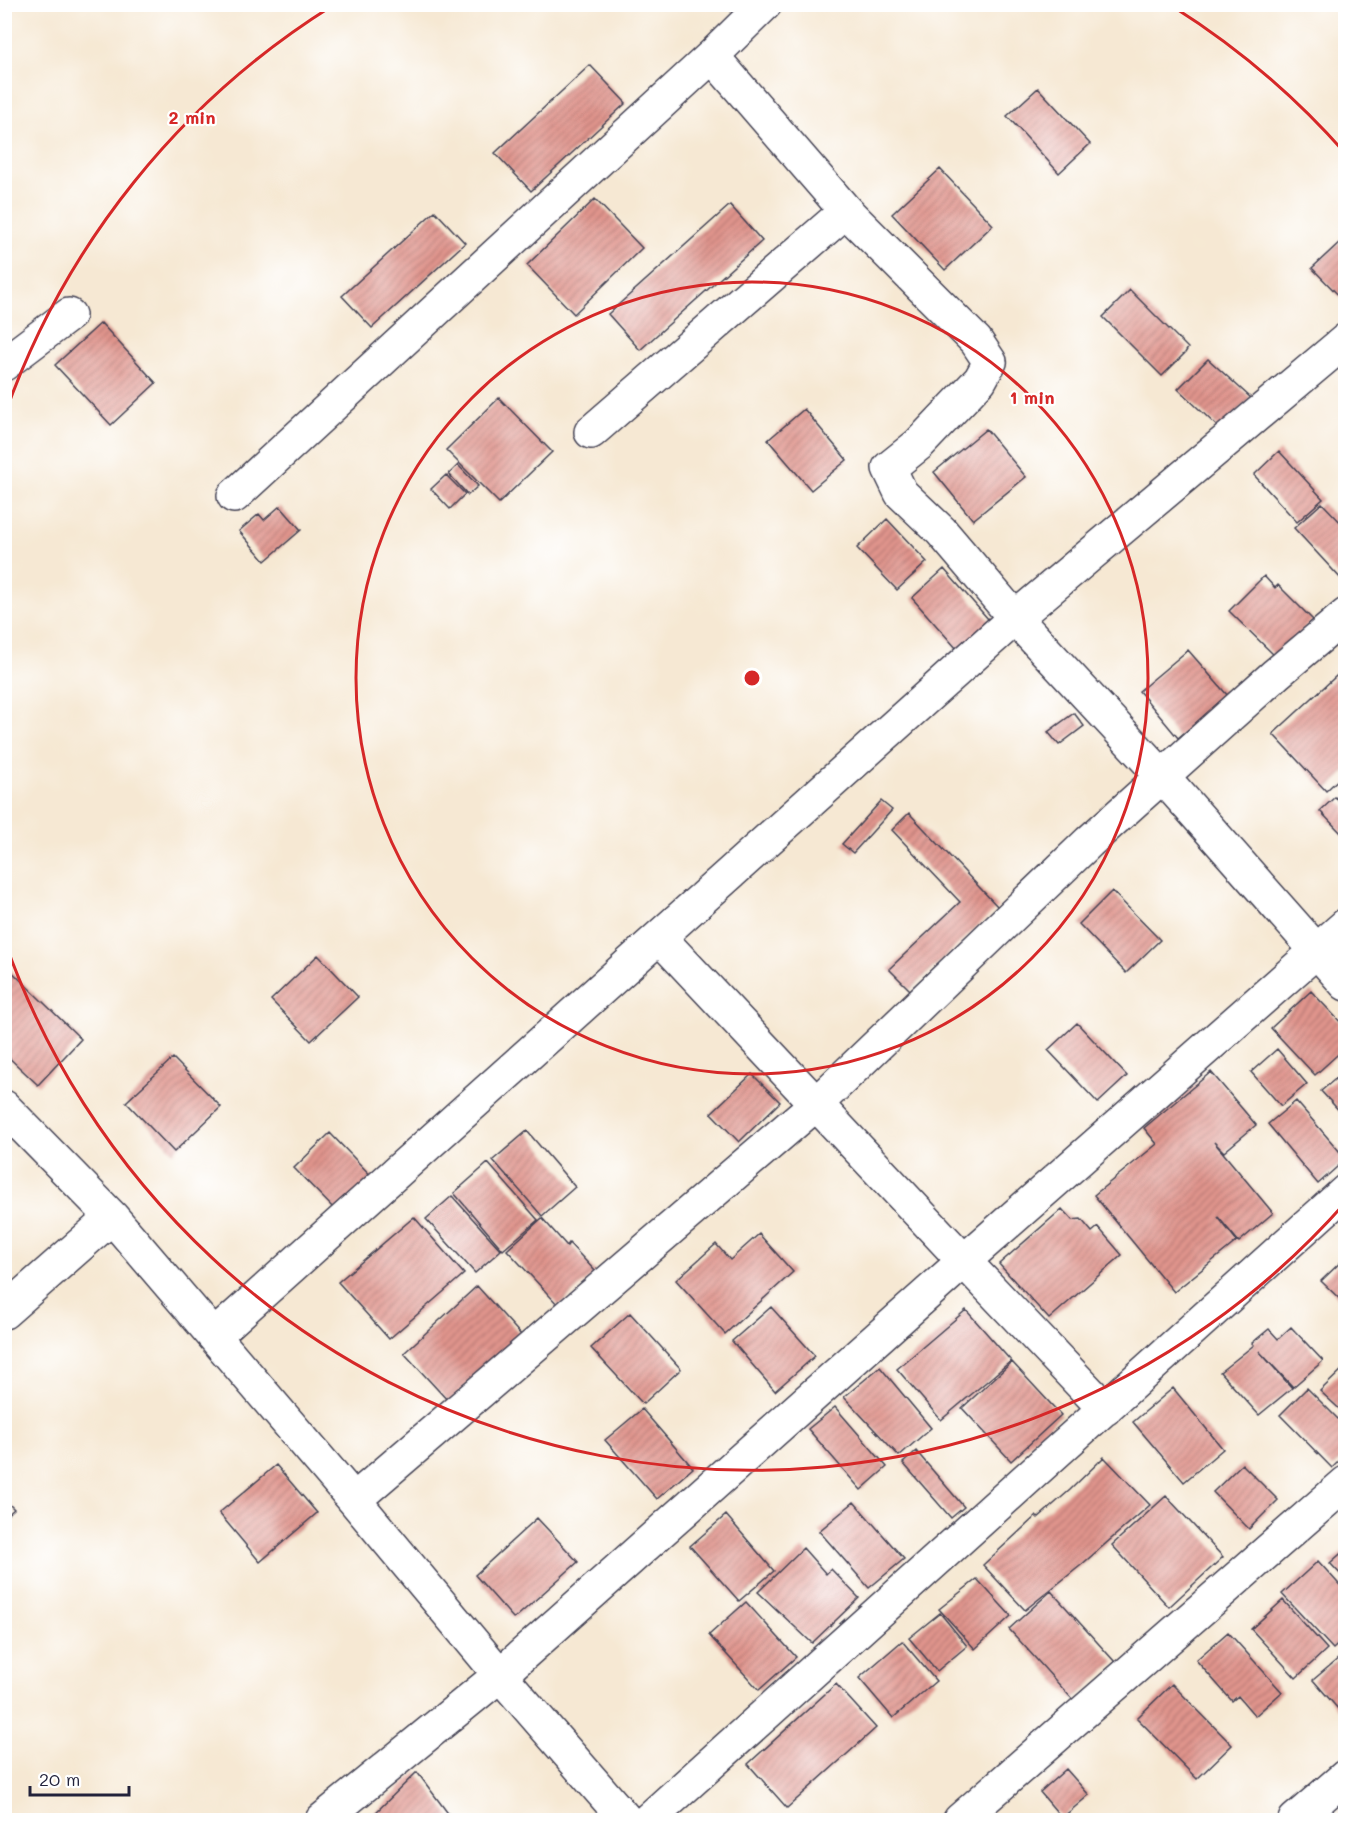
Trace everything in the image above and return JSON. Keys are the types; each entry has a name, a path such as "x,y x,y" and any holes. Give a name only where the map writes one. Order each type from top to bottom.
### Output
{"street":[{"path":"234,496 712,56 765,4"},
{"path":"712,56 846,210 976,341 990,362 980,380 919,444 889,468 902,493 941,531 1015,618 1162,777 1346,984"},
{"path":"591,432 846,210"},
{"path":"4,364 69,315"},
{"path":"214,1336 1015,618 1346,340"},
{"path":"354,1500 816,1104 1089,842 1276,674 1346,615"},
{"path":"322,1821 500,1675 964,1261 1346,925"},
{"path":"659,937 1106,1409"},
{"path":"4,1107 112,1217 626,1821"},
{"path":"648,1821 1346,1191"},
{"path":"4,1312 112,1217"},
{"path":"960,1821 1346,1483"},
{"path":"1295,1821 1346,1776"}],"building":[{"path":"590,65 626,103 531,191 495,153"},
{"path":"1038,88 1090,144 1059,173 1007,116"},
{"path":"940,169 993,225 945,270 892,214"},
{"path":"595,199 642,248 574,314 527,265"},
{"path":"730,205 762,241 640,350 608,314"},
{"path":"435,211 465,243 372,328 342,296"},
{"path":"1341,241 1346,246 1346,303 1312,268"},
{"path":"1130,290 1188,348 1162,376 1103,317"},
{"path":"101,323 156,383 111,425 55,365"},
{"path":"1208,359 1251,398 1221,430 1178,389"},
{"path":"499,398 552,452 499,503 446,450"},
{"path":"804,409 847,460 811,490 768,440"},
{"path":"986,429 1026,477 973,520 934,472"},
{"path":"1279,451 1323,499 1297,522 1254,475"},
{"path":"458,465 478,486 468,495 449,474"},
{"path":"446,475 465,494 450,509 431,489"},
{"path":"1322,503 1346,528 1346,581 1344,582 1294,528"},
{"path":"280,506 301,530 265,561 239,531 259,514 264,520"},
{"path":"887,519 927,562 897,590 857,548"},
{"path":"944,569 996,628 964,657 912,598"},
{"path":"1264,576 1275,588 1278,585 1313,620 1276,657 1229,611"},
{"path":"1188,650 1228,696 1178,738 1139,691"},
{"path":"1346,667 1346,772 1326,791 1273,734"},
{"path":"1074,713 1084,726 1059,745 1048,732"},
{"path":"1335,797 1346,807 1346,833 1343,835 1320,811"},
{"path":"881,801 892,810 853,853 842,844"},
{"path":"909,813 998,907 910,990 889,969 960,902 892,830"},
{"path":"1112,891 1160,940 1126,973 1079,924"},
{"path":"318,955 358,997 311,1041 271,1000"},
{"path":"4,964 81,1039 38,1085 4,1053"},
{"path":"1311,991 1346,1028 1346,1047 1315,1075 1271,1028"},
{"path":"1077,1023 1127,1076 1098,1103 1048,1050"},
{"path":"1277,1049 1307,1084 1281,1106 1251,1072"},
{"path":"173,1058 221,1107 174,1152 126,1102"},
{"path":"1346,1070 1346,1118 1321,1091"},
{"path":"1211,1072 1256,1125 1224,1152 1214,1142 1273,1213 1239,1242 1218,1217 1237,1241 1174,1292 1094,1195 1157,1144 1144,1128"},
{"path":"752,1074 780,1102 739,1142 711,1113"},
{"path":"1296,1101 1346,1159 1318,1184 1268,1124"},
{"path":"527,1131 575,1187 542,1216 493,1160"},
{"path":"330,1133 378,1183 342,1217 294,1168"},
{"path":"488,1163 538,1220 503,1250 454,1193"},
{"path":"452,1196 501,1250 475,1273 426,1219"},
{"path":"1062,1209 1072,1220 1081,1219 1092,1232 1098,1227 1122,1255 1049,1319 999,1264"},
{"path":"414,1217 464,1274 389,1339 338,1282"},
{"path":"542,1218 567,1246 569,1243 596,1272 559,1306 507,1250"},
{"path":"759,1234 793,1272 725,1334 676,1280 716,1244 730,1260"},
{"path":"1346,1257 1346,1305 1321,1281"},
{"path":"477,1286 522,1336 449,1402 404,1353"},
{"path":"771,1307 815,1356 775,1391 732,1341"},
{"path":"966,1310 1011,1361 941,1420 897,1369"},
{"path":"630,1313 681,1369 643,1404 591,1348"},
{"path":"1291,1327 1323,1361 1293,1387 1259,1351 1292,1388 1259,1415 1220,1372 1254,1345 1252,1343 1269,1329 1278,1339"},
{"path":"1012,1362 1061,1415 1011,1461 962,1408"},
{"path":"1346,1366 1346,1415 1320,1391"},
{"path":"880,1367 931,1428 899,1456 844,1397"},
{"path":"1173,1388 1223,1449 1184,1482 1133,1422"},
{"path":"1307,1388 1346,1427 1346,1454 1332,1468 1280,1415"},
{"path":"835,1407 887,1467 861,1490 808,1429"},
{"path":"642,1409 693,1468 657,1499 605,1440"},
{"path":"916,1451 964,1507 951,1518 903,1463"},
{"path":"1104,1457 1150,1505 1025,1610 983,1565 1036,1516 1038,1518 1070,1490"},
{"path":"1242,1464 1278,1500 1249,1529 1213,1492"},
{"path":"276,1465 317,1513 260,1562 219,1513"},
{"path":"1166,1496 1223,1557 1169,1607 1112,1545"},
{"path":"4,1499 14,1509 4,1518"},
{"path":"854,1502 904,1559 869,1588 819,1531"},
{"path":"726,1515 774,1571 739,1601 690,1546"},
{"path":"537,1518 578,1562 514,1619 475,1575"},
{"path":"803,1548 826,1574 831,1569 859,1598 812,1643 758,1592"},
{"path":"1346,1549 1346,1580 1330,1563"},
{"path":"1318,1561 1346,1592 1346,1637 1333,1649 1282,1594"},
{"path":"977,1579 1011,1616 975,1649 939,1609"},
{"path":"1051,1591 1115,1662 1073,1700 1009,1629"},
{"path":"1283,1600 1327,1649 1296,1678 1251,1629"},
{"path":"746,1602 796,1657 759,1690 709,1635"},
{"path":"940,1613 967,1646 937,1671 909,1638"},
{"path":"1228,1632 1282,1692 1255,1716 1238,1696 1232,1701 1196,1660"},
{"path":"902,1641 936,1681 893,1718 859,1678"},
{"path":"1346,1652 1346,1718 1313,1680"},
{"path":"836,1684 876,1728 787,1808 748,1764"},
{"path":"1172,1684 1232,1745 1197,1779 1137,1718"},
{"path":"1066,1769 1089,1795 1062,1818 1040,1792"},
{"path":"417,1772 453,1820 368,1820"}]}
